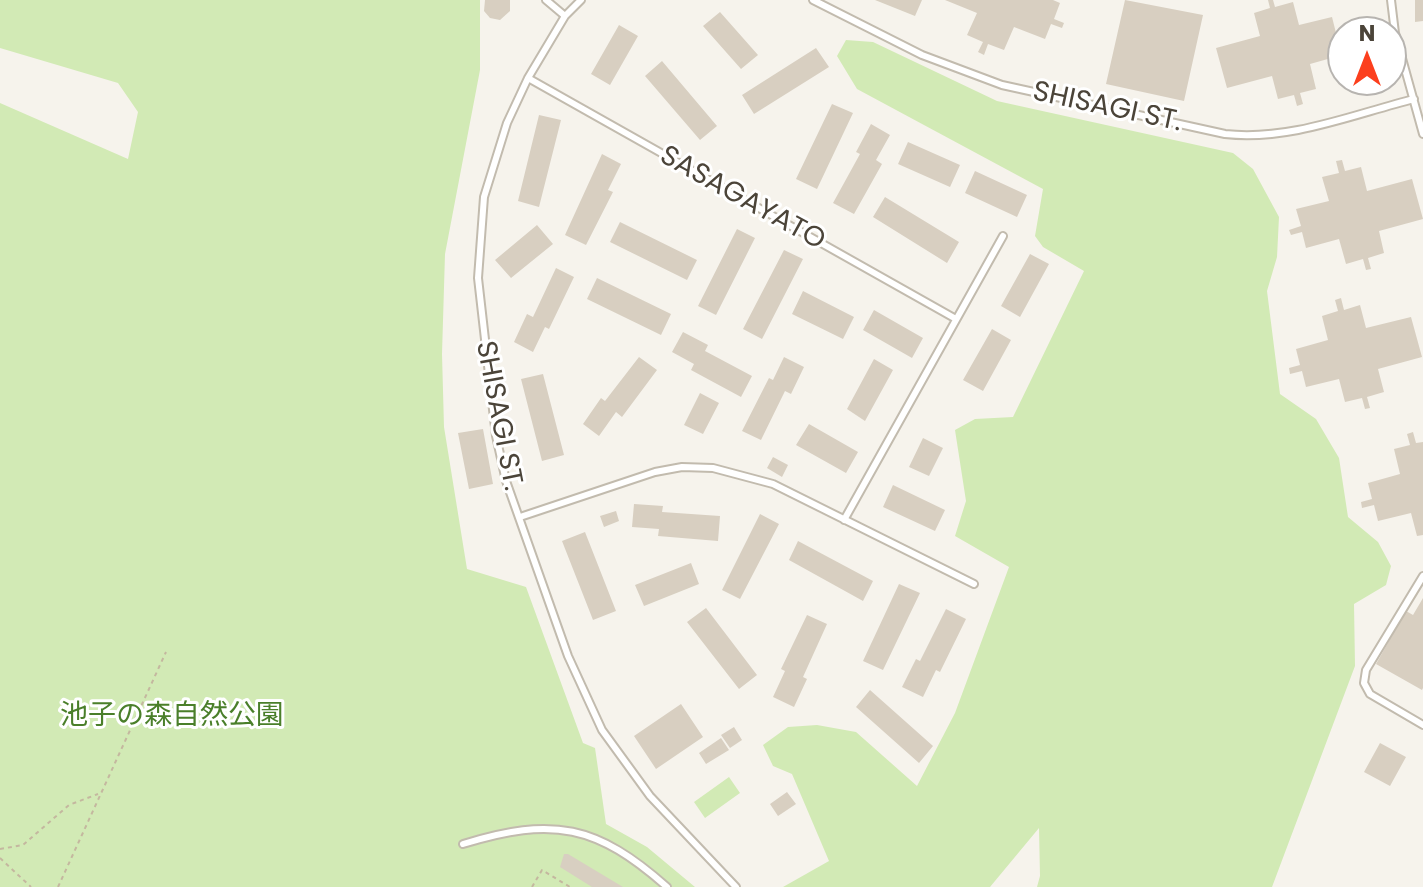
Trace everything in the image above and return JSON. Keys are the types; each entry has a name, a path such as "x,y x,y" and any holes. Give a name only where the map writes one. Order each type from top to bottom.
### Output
{"lane":[{"path":"546,0 565,16"},
{"name":"SHISAGI ST.","path":"581,0 565,16 528,78 494,158 479,239 479,294 491,406 506,481 568,656 602,730 650,796 736,887"},
{"name":"SHISAGI ST.","path":"813,0 922,55 1002,85 1225,134 1254,137 1279,134 1414,99"},
{"path":"1391,0 1395,33 1423,134"},
{"name":"SASAGAYATO","path":"528,78 956,319"},
{"path":"844,520 1003,236"},
{"path":"520,517 627,479 682,467 748,475 974,584"},
{"path":"1423,576 1366,670 1364,683 1370,694 1423,725"},
{"path":"463,844 527,829 566,829 620,848 667,887"}],"path":[{"path":"58,887 166,652"},
{"path":"0,849 23,845 69,805 99,794"},
{"path":"0,858 31,887"},
{"path":"532,887 542,870 570,887"}],"green space":[{"name":"池子の森自然公園","path":"0,0 480,0 480,70 445,254 442,354 444,427 467,569 526,587 583,743 595,748 606,824 647,847 695,887 0,887 0,103 128,159 138,112 118,83 0,48"},
{"path":"846,40 873,42 997,101 1233,153 1253,169 1279,217 1277,257 1267,291 1280,394 1316,419 1339,458 1348,517 1378,542 1391,566 1386,585 1354,604 1355,666 1272,887 1037,887 1040,876 1039,828 990,887 783,887 829,861 792,774 773,766 763,745 788,727 817,725 856,732 917,786 955,713 1009,567 955,536 966,501 955,430 975,419 1013,417 1084,271 1043,247 1035,236 1043,189 857,89 837,56"},
{"path":"729,777 740,793 705,818 694,802"}],"building":[{"path":"485,0 510,0 510,11 500,20 490,18 484,11"},
{"path":"875,0 922,0 915,16"},
{"path":"945,0 1053,0 1060,3 1054,19 1064,23 1062,28 1051,24 1045,39 1014,27 1004,50 988,44 984,55 978,52 983,42 967,35 977,13"},
{"path":"1125,0 1203,15 1184,101 1106,84"},
{"path":"1268,0 1273,0 1275,7 1293,2 1299,25 1327,18 1327,59 1310,64 1316,89 1300,93 1303,104 1297,106 1294,95 1278,99 1272,76 1227,88 1216,48 1260,36 1254,13 1270,8"},
{"path":"1415,0 1423,0 1423,21 1415,22"},
{"path":"720,12 758,55 741,69 703,26"},
{"path":"619,25 638,36 610,85 591,74"},
{"path":"816,48 829,67 754,114 742,95"},
{"path":"662,61 717,126 700,140 645,76"},
{"path":"832,104 853,113 817,189 796,179"},
{"path":"539,115 561,120 539,207 518,201"},
{"path":"871,124 890,135 876,160 882,164 854,214 833,203 860,154 856,152"},
{"path":"908,142 960,165 950,187 898,164"},
{"path":"602,154 621,164 608,190 613,192 586,245 565,235"},
{"path":"1342,160 1345,171 1361,167 1367,191 1412,179 1423,219 1379,231 1384,253 1368,258 1371,269 1366,270 1363,259 1346,264 1339,239 1306,248 1302,232 1291,235 1289,230 1301,226 1296,209 1329,201 1322,177 1339,173 1336,161"},
{"path":"975,171 1027,195 1017,217 965,193"},
{"path":"885,197 959,242 947,263 873,217"},
{"path":"620,222 697,260 687,280 610,242"},
{"path":"537,225 553,244 511,278 495,260"},
{"path":"737,229 755,238 716,315 698,306"},
{"path":"784,250 803,259 762,339 743,329"},
{"path":"1030,254 1049,264 1020,317 1001,306"},
{"path":"556,268 574,277 549,329 545,327 533,352 514,342 527,314 533,317"},
{"path":"597,278 671,314 661,335 587,299"},
{"path":"803,291 854,317 843,339 792,314"},
{"path":"1341,298 1344,310 1360,305 1366,328 1411,317 1422,357 1378,369 1384,392 1367,397 1370,408 1365,409 1362,398 1345,402 1339,379 1306,387 1302,371 1290,374 1289,368 1300,365 1296,349 1328,340 1322,316 1338,311 1335,300"},
{"path":"874,310 923,338 912,358 863,330"},
{"path":"992,329 1011,340 983,391 963,380"},
{"path":"683,332 708,345 705,351 752,376 741,397 691,370 694,364 672,352"},
{"path":"639,357 657,370 622,417 616,412 599,436 583,424 601,398 605,401"},
{"path":"784,357 804,367 791,394 785,391 761,440 742,431 769,378 773,380"},
{"path":"874,359 893,370 865,421 847,409"},
{"path":"543,374 564,455 542,461 521,379"},
{"path":"700,393 719,403 703,434 684,425"},
{"path":"809,424 858,452 846,473 796,445"},
{"path":"483,429 493,484 469,489 458,433"},
{"path":"1413,432 1416,443 1423,442 1423,535 1417,536 1411,513 1378,521 1374,505 1362,508 1361,502 1372,499 1368,483 1400,474 1394,449 1410,445 1407,434"},
{"path":"923,438 943,448 929,476 909,467"},
{"path":"773,457 788,465 782,477 767,468"},
{"path":"893,485 945,510 935,531 883,507"},
{"path":"634,504 663,506 662,512 720,516 718,541 658,536 659,529 632,527"},
{"path":"616,511 619,521 604,527 600,516"},
{"path":"760,514 779,524 740,599 722,590"},
{"path":"585,532 616,611 593,620 562,541"},
{"path":"798,541 873,581 863,601 789,560"},
{"path":"691,563 699,584 644,606 635,585"},
{"path":"899,584 920,593 883,670 863,661"},
{"path":"1423,598 1422,690 1376,664 1406,611 1413,615"},
{"path":"706,608 757,675 739,689 687,622"},
{"path":"946,609 966,619 940,672 936,670 923,697 902,687 916,659 920,661"},
{"path":"807,615 827,624 803,677 807,679 794,707 773,697 785,671 781,669"},
{"path":"870,690 933,746 919,763 856,707"},
{"path":"681,704 703,737 656,769 634,736"},
{"path":"734,727 742,740 730,748 721,735"},
{"path":"721,738 729,750 706,764 699,753"},
{"path":"1380,743 1406,757 1390,786 1364,772"},
{"path":"787,792 796,804 778,816 770,804"},
{"path":"564,854 623,887 592,887 560,867"}]}
